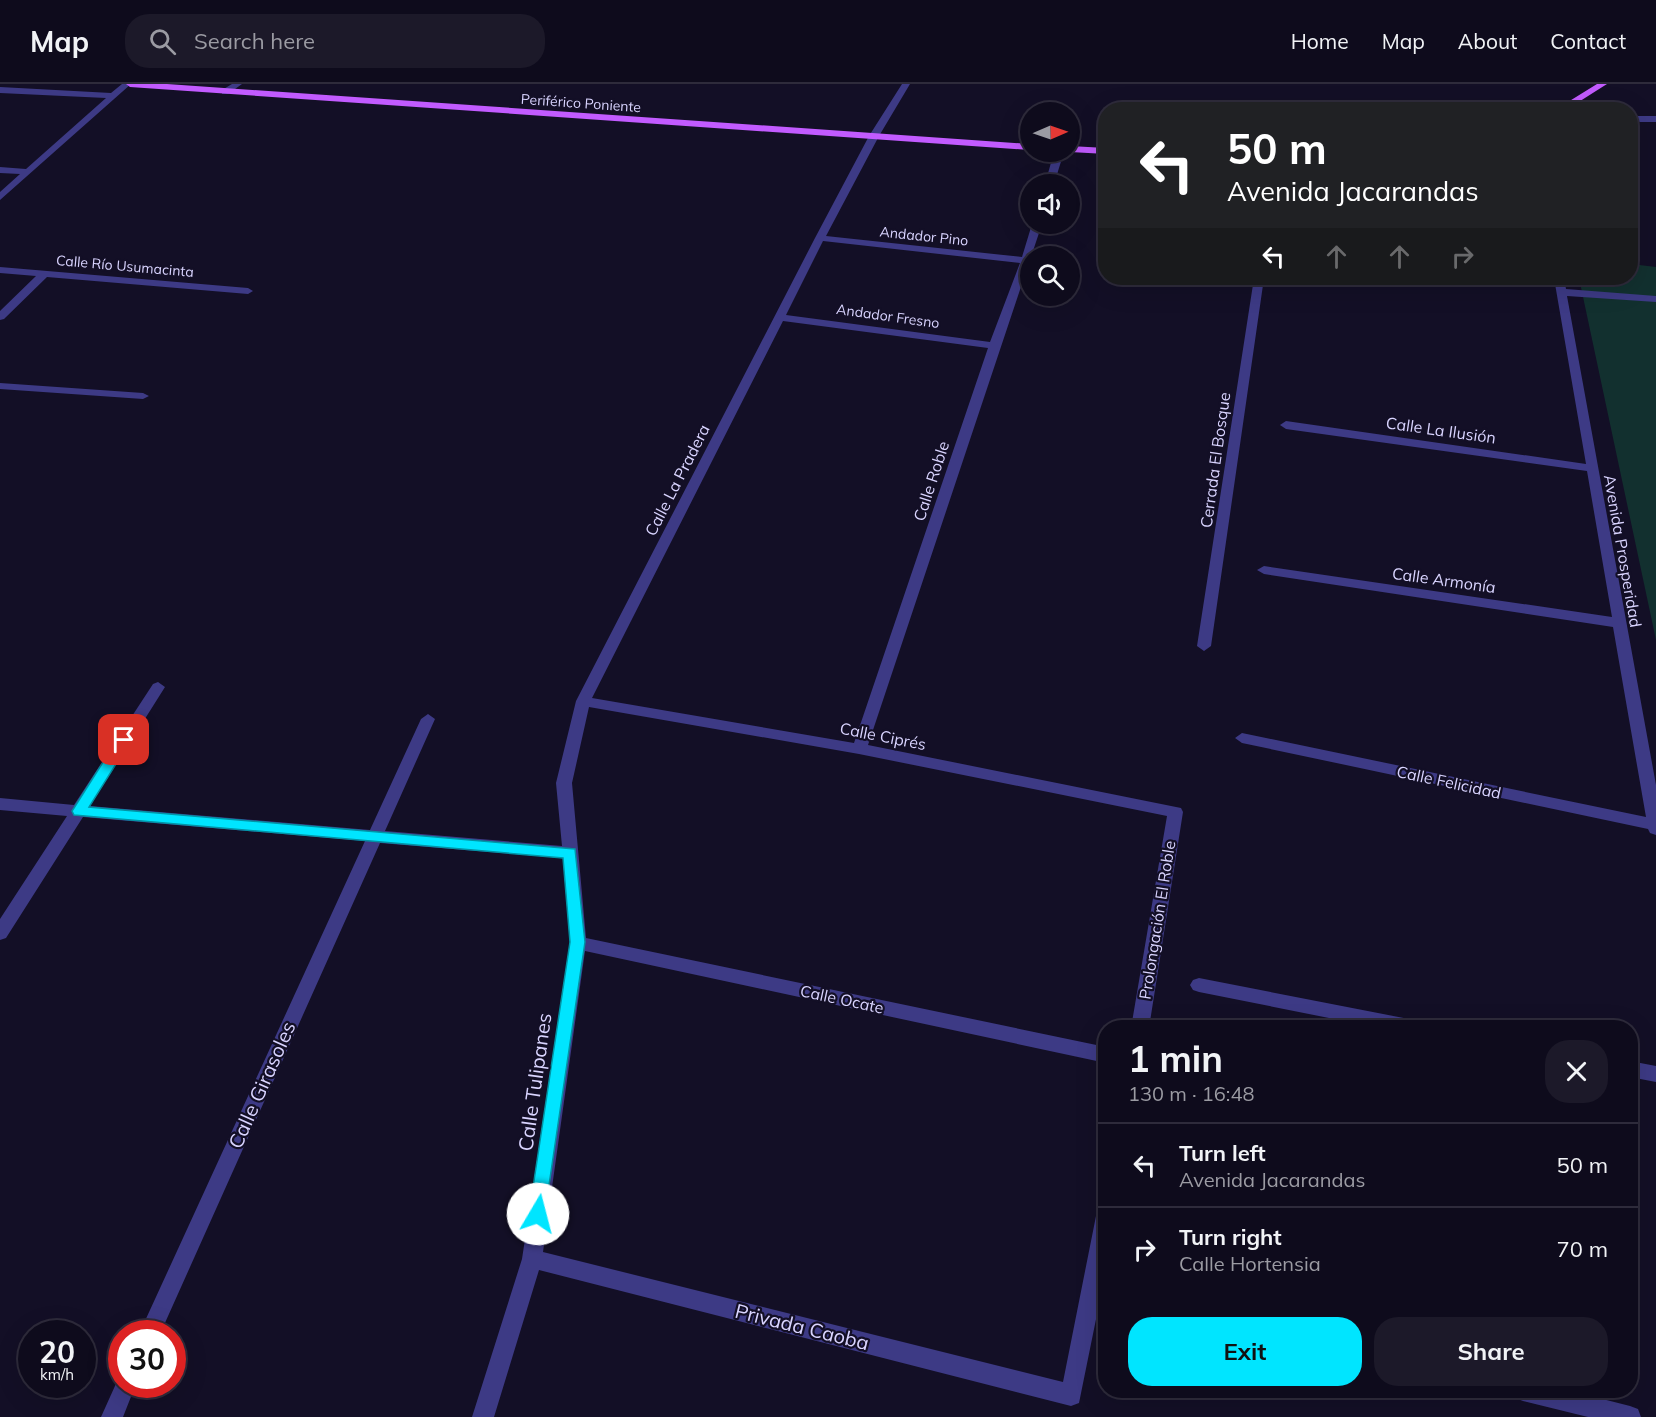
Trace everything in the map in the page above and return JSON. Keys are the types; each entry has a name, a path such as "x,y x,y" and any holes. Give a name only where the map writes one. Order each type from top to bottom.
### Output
{"main road":[{"name":"Periférico Poniente","path":"129,84 1020,146"},
{"path":"1573,102 1603,84"},
{"path":"1080,149 1098,150"}],"street":[{"path":"0,197 129,84"},
{"path":"225,92 238,84"},
{"name":"Calle La Pradera","path":"570,853 564,783 583,701 820,238 874,136 906,84"},
{"path":"0,90 114,96"},
{"path":"1638,119 1656,119"},
{"path":"0,170 28,172"},
{"name":"Andador Pino","path":"820,238 1020,260"},
{"name":"Calle Río Usumacinta","path":"0,270 248,291"},
{"path":"0,317 44,274"},
{"name":"Calle Roble","path":"859,749 994,346 1020,277"},
{"name":"Cerrada El Bosque","path":"1204,646 1258,285"},
{"name":"Avenida Prosperidad","path":"1560,285 1655,827"},
{"path":"1560,292 1653,299 1656,310"},
{"name":"Andador Fresno","path":"779,317 994,346"},
{"path":"0,386 143,396"},
{"name":"Calle La Ilusión","path":"1286,425 1591,468"},
{"name":"Calle Armonía","path":"1264,570 1619,623"},
{"path":"0,933 158,687"},
{"name":"Calle Ciprés","path":"583,701 859,749 1175,812"},
{"name":"Calle Girasoles","path":"155,1320 428,719"},
{"name":"Calle Felicidad","path":"1242,738 1655,827"},
{"path":"0,804 570,853"},
{"name":"Prolongación El Roble","path":"1141,1020 1175,812"},
{"name":"Calle Tulipanes","path":"483,1417 532,1259 578,942 570,853"},
{"name":"Calle Ocate","path":"578,942 1098,1053"},
{"path":"1198,985 1378,1020"},
{"path":"1638,1071 1656,1074"},
{"name":"Privada Caoba","path":"532,1259 1071,1395 1098,1257"},
{"path":"112,1417 120,1398"},
{"path":"1555,1398 1630,1417"}],"green space":[{"path":"1638,265 1656,267 1656,640 1580,285 1638,285"}],"route":[{"path":"124,740 79,811 570,853 578,942 538,1214"}]}
